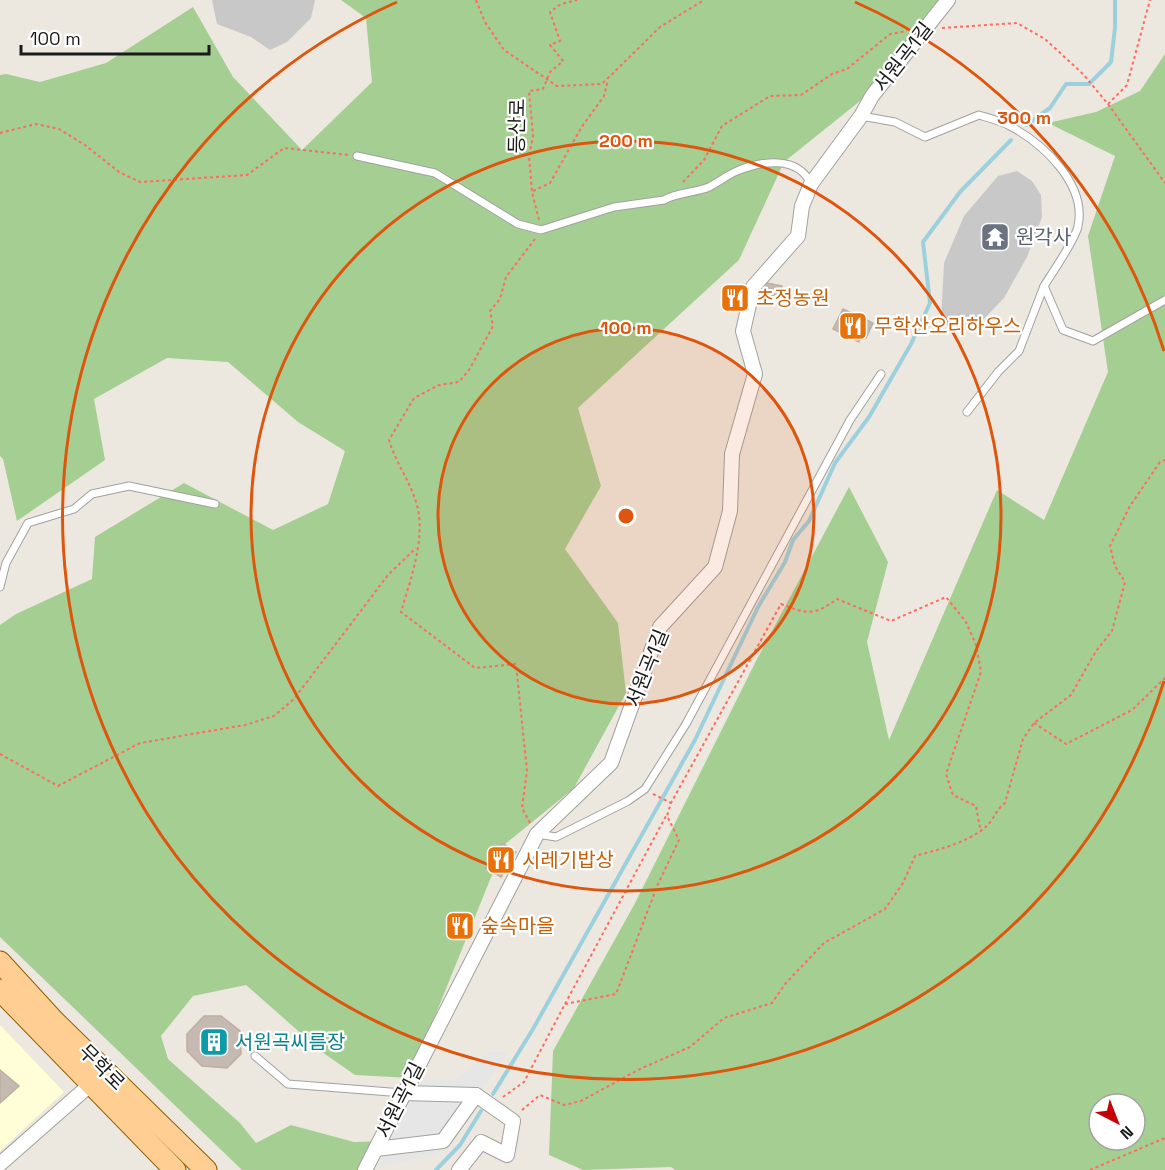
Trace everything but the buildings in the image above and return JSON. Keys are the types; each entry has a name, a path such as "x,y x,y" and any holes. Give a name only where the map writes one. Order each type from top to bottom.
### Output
{"main road":[{"name":"무학로","path":"0,962 54,1021 206,1170"},
{"name":"무학로","path":"0,990 175,1170"}],"street":[{"name":"서원곡1길","path":"365,1170 537,834 611,763 660,627 715,567 730,512 732,454 755,374 743,331 753,287 798,236 802,206 811,184 861,116 872,96 948,0"},
{"path":"0,1164 91,1084"},
{"path":"404,1093 476,1095 513,1121 507,1155 481,1142 459,1170"},
{"path":"376,1149 443,1141 476,1095"}],"lane":[{"name":"서원곡1길","path":"861,116 895,122 925,137 980,115 1008,124 1037,145 1065,173 1080,206 1078,229 1044,286 1019,351 998,372 967,412"},
{"path":"357,156 435,173 518,224 541,230 614,207 664,200 671,195 708,187 736,171 765,161 790,164 807,176 811,184"},
{"path":"1044,286 1063,330 1093,341 1165,300"},
{"path":"537,834 556,837 628,801 645,789 686,724 850,420 881,374"},
{"path":"0,587 6,563 28,523 74,509 92,494 129,486 215,504"},
{"path":"255,1056 288,1084 404,1093"}],"path":[{"path":"476,0 486,22 504,50 557,86 602,84 660,27 704,0"},
{"name":"등산로","path":"541,230 532,192 528,156 533,136 529,90 543,89 550,72 563,61 550,45 560,41 550,12 561,4 577,0"},
{"path":"1108,104 1127,85 1150,0"},
{"path":"671,195 704,160 722,126 770,96 801,95 832,74 847,69 890,34 924,28 1017,23 1045,39 1083,74 1108,104 1165,183"},
{"path":"532,192 550,183 581,128 604,96 609,77"},
{"path":"0,133 36,124 59,129 85,145 119,171 140,182 248,175 284,148 357,156"},
{"path":"537,834 522,808 527,771 516,664 475,668 401,612 418,546 420,516 416,499 394,458 389,440 414,398 440,385 459,382 470,370 493,326 490,311 500,299 506,277 541,230"},
{"path":"511,1120 540,1095 564,1105 581,1101 640,1069 690,1047 724,1018 771,1003 785,984 824,944 885,909 903,884 915,856 956,845 987,825 997,809 1005,803 1023,740 1034,723 1071,695 1096,651 1112,631 1125,582 1115,566 1110,546 1130,506 1160,462 1165,460"},
{"path":"0,754 58,786 140,743 245,725 274,716 294,699 388,575 418,546"},
{"path":"495,1108 506,1093 524,1082 667,816 671,803 781,604 800,611 819,612 837,599 891,621 946,597 966,622 976,645 981,672 946,774 953,795 975,806 980,828"},
{"path":"1034,723 1066,744 1132,710 1165,678"},
{"path":"651,793 671,803"},
{"path":"565,1004 616,994 658,884 679,840 667,816"},
{"path":"1090,1170 1165,1138"}],"shaded area":[{"path":"212,0 315,0 311,18 287,42 270,50 251,37 217,24"},
{"name":"원각사","path":"1017,171 1032,181 1041,195 1042,217 1027,257 1004,298 984,319 958,330 941,322 944,263 964,216 998,176"},
{"path":"0,1025 64,1092 0,1151"},
{"path":"489,1052 508,1052 437,1156 378,1167 413,1081 457,1079"}],"green space":[{"path":"341,0 944,0 860,101 784,162 739,260 578,408 601,486 565,549 618,623 626,693 574,788 504,845 410,1078 355,1075 322,1052 246,985 193,996 161,1036 168,1059 240,1123 256,1143 291,1125 354,1142 385,1141 374,1170 242,1170 0,937 0,625 16,614 92,579 95,537 184,483 273,530 328,504 345,451 298,422 228,362 167,358 94,399 105,460 17,521 3,459 0,456 0,75 6,74 40,82 106,63 193,7 233,77 302,150 372,82 366,18"},
{"path":"1165,54 1165,1170 675,1170 671,1167 583,1170 549,1155 553,1051 634,905 757,659 849,487 888,562 867,642 889,740 997,490 1044,520 1108,372 1088,236 1115,156 1048,123 1096,112 1140,91"}],"waterway":[{"path":"1026,125 1050,108 1066,84 1089,84 1111,62 1115,28 1115,0"},
{"path":"493,1094 533,1029 695,740 758,607 785,562 793,540 809,521 835,463 869,417 911,344 930,303 923,242 960,192 1011,140"},
{"path":"436,1170 460,1145 481,1111"}],"place":[{"name":"원각사","path":"995,237"},
{"name":"초정농원","path":"735,298"},
{"name":"무학산오리하우스","path":"853,326"},
{"name":"시레기밥상","path":"501,860"},
{"name":"숲속마을","path":"460,926"},
{"name":"서원곡씨름장","path":"214,1042"}]}
